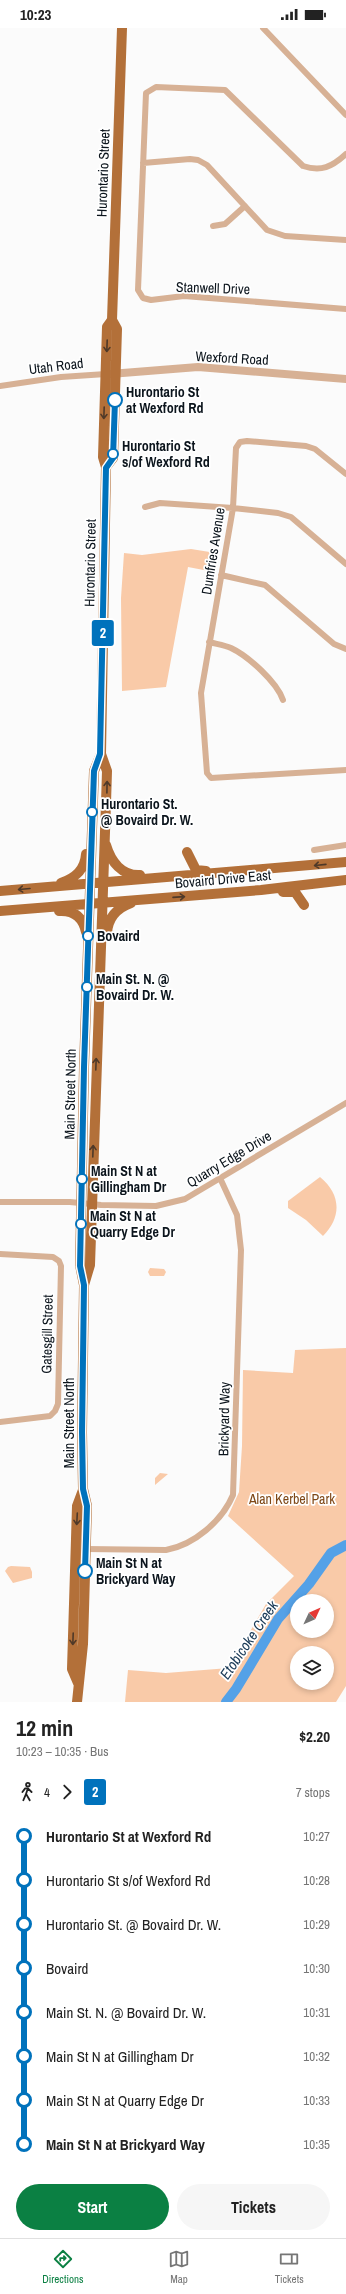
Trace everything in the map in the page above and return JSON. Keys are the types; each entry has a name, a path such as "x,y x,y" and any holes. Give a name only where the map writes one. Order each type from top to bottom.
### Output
{"main road":[{"name":"Hurontario Street","path":"89,904 94,771 100,754 106,468 113,458 111,374 117,329 112,320 122,28"},
{"name":"Hurontario Street","path":"100,754 107,771 103,903"},
{"path":"0,891 48,887 70,879 80,871 86,859 86,841 91,836"},
{"path":"105,840 111,858 120,868 132,876 152,874 157,878"},
{"path":"187,852 196,870 202,870 211,874"},
{"name":"Bovaird Drive East","path":"48,887 346,862"},
{"name":"Bovaird Drive East","path":"0,910 272,889 346,880"},
{"path":"272,889 278,893 295,892 304,905 306,897 312,888 332,882"},
{"path":"101,950 106,938 107,923 111,916 122,906 140,900"},
{"name":"Main Street North","path":"77,1702 78,1684 82,1670 87,1506 83,1489 84,1285 80,1266 86,1204 103,903"},
{"name":"Main Street North","path":"86,1204 89,904"},
{"path":"44,907 53,911 72,912 79,917 86,929 88,949"},
{"name":"Main Street North","path":"78,1684 72,1669 77,1506 83,1489"}],"street":[{"path":"263,28 346,115"},
{"path":"346,154 329,168 311,168 302,166 225,90 156,88 146,93 143,163 198,160 207,165 267,230 275,234 346,240"},
{"name":"Stanwell Drive","path":"143,163 138,290 143,298 151,300 184,296 346,309"},
{"path":"213,226 224,224 245,206"},
{"name":"Wexford Road","path":"111,374 198,367 346,379"},
{"name":"Utah Road","path":"0,386 61,378 111,374"},
{"name":"Dumfries Avenue","path":"346,474 315,448 247,441 240,442 236,448 233,508 201,693 208,773 211,778 346,770"},
{"path":"145,507 160,503 278,513 291,517 346,564"},
{"path":"221,575 265,585 334,644 346,649"},
{"path":"209,642 226,646 237,652 275,684 284,700"},
{"path":"314,850 346,844"},
{"name":"Quarry Edge Drive","path":"0,1202 156,1206 185,1199 346,1103"},
{"name":"Brickyard Way","path":"86,1549 166,1550 177,1548 195,1538 221,1514 228,1505 233,1494 241,1244 237,1215 220,1178"},
{"name":"Gatesgill Street","path":"0,1254 53,1257 59,1261 61,1266 58,1404 55,1411 50,1416 0,1422"}],"green space":[{"path":"191,549 216,553 214,572 188,567 166,687 122,691 121,598 124,553 142,555"},
{"path":"320,1177 332,1191 336,1206 334,1221 323,1236 306,1220 288,1208 288,1201"},
{"path":"150,1268 164,1269 166,1272 164,1276 150,1276 148,1272"},
{"name":"Alan Kerbel Park","path":"346,1348 346,1686 336,1702 125,1702 128,1670 166,1673 229,1668 266,1604 294,1576 228,1516 239,1492 242,1446 243,1370 293,1373 295,1350"},
{"path":"160,1473 168,1474 155,1485 155,1478"},
{"path":"11,1566 30,1567 32,1578 13,1583 5,1571"}],"waterway":[{"name":"Etobicoke Creek","path":"226,1702 236,1689 278,1619 309,1584 331,1553 346,1545"}],"bus line":[{"name":"2","path":"85,1571 87,1506 83,1489 82,1432 84,1285 80,1266 84,1067 94,771 100,754 106,468 113,458 115,400"}],"place":[{"name":"Hurontario St at Wexford Rd","path":"115,400"},
{"name":"Hurontario St s/of Wexford Rd","path":"113,454"},
{"name":"Hurontario St. @ Bovaird Dr. W.","path":"92,812"},
{"name":"Bovaird","path":"88,936"},
{"name":"Main St. N. @ Bovaird Dr. W.","path":"87,987"},
{"name":"Main St N at Gillingham Dr","path":"82,1179"},
{"name":"Main St N at Quarry Edge Dr","path":"81,1224"},
{"name":"Main St N at Brickyard Way","path":"85,1571"}]}
